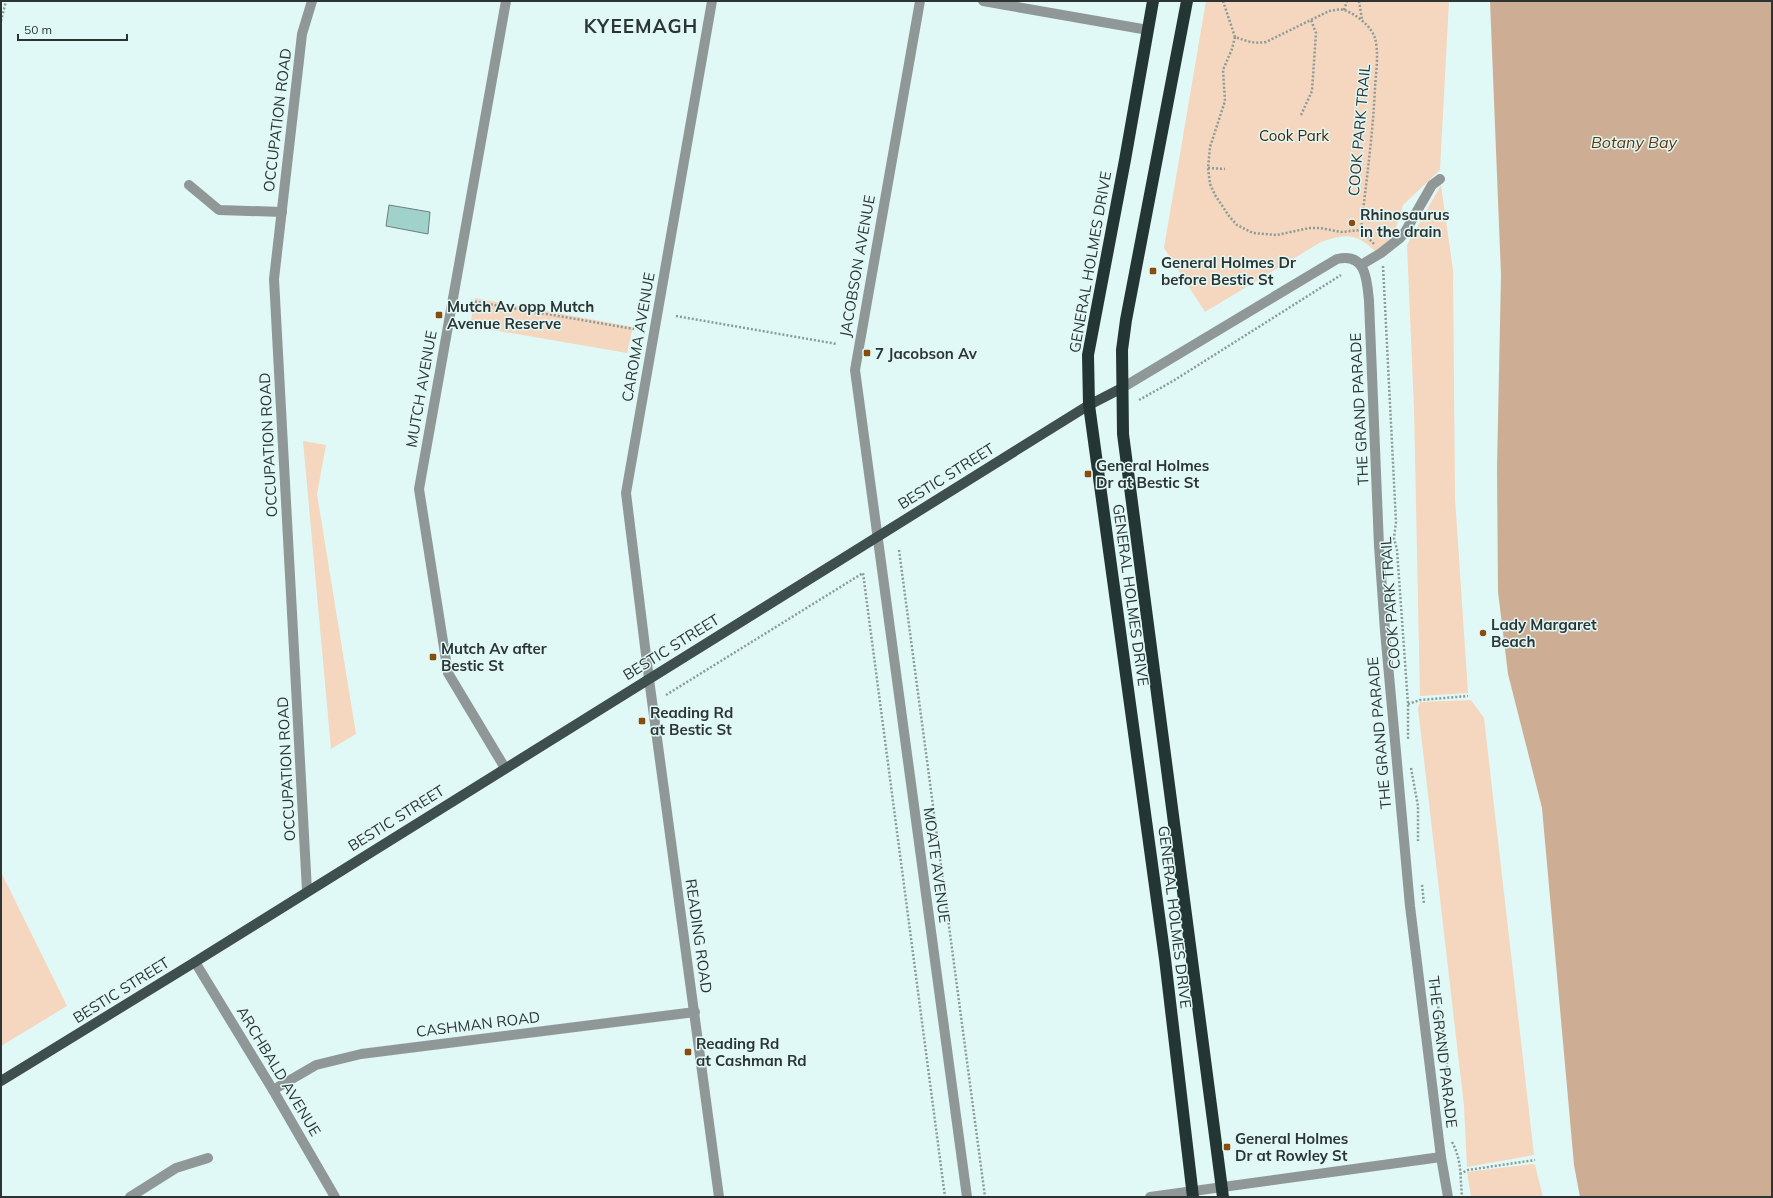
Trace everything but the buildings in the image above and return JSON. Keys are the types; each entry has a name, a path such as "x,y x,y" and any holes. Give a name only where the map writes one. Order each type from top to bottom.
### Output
{"highway":[{"name":"GENERAL HOLMES DRIVE","path":"1153,1 1088,355 1089,405 1162,944 1193,1194"},
{"name":"GENERAL HOLMES DRIVE","path":"1186,1 1126,320 1122,350 1122,388 1124,451 1222,1192"}],"main road":[{"name":"BESTIC STREET","path":"1,1081 195,962 1089,405 1122,388"}],"street":[{"name":"OCCUPATION ROAD","path":"308,891 274,279 302,34 312,1"},
{"name":"MUTCH AVENUE","path":"505,768 448,673 419,489 506,1"},
{"name":"CAROMA AVENUE","path":"649,679 626,493 712,1"},
{"name":"JACOBSON AVENUE","path":"878,537 855,370 920,1"},
{"path":"983,1 1148,30"},
{"path":"1361,265 1381,253 1400,238 1432,185 1440,179"},
{"path":"190,185 220,210 239,212 282,212"},
{"name":"BESTIC STREET","path":"1122,388 1337,259 1349,258 1355,260 1361,265"},
{"name":"THE GRAND PARADE","path":"1361,265 1366,275 1369,301 1379,546 1410,906 1441,1157 1448,1197"},
{"name":"MOATE AVENUE","path":"878,537 967,1197"},
{"name":"READING ROAD","path":"649,679 719,1197"},
{"name":"ARCHBALD AVENUE","path":"195,962 273,1090 335,1197"},
{"name":"CASHMAN ROAD","path":"273,1090 316,1065 361,1054 695,1012"},
{"path":"1150,1197 1222,1192 1441,1157"},
{"path":"130,1197 176,1168 208,1158"}],"path":[{"path":"1,21 6,1"},
{"path":"1223,1 1235,36 1232,49 1223,70 1225,101 1210,148 1208,168 1210,184 1215,195 1237,225 1253,233 1277,235 1308,228 1320,228 1341,232 1361,230 1381,253"},
{"path":"1235,36 1250,42 1266,42 1329,11 1344,10 1347,1"},
{"path":"1359,1 1362,21"},
{"name":"COOK PARK TRAIL","path":"1344,10 1362,21 1372,32 1375,40 1376,54 1373,133 1367,170 1361,230"},
{"path":"1301,115 1312,91 1316,33 1311,20"},
{"path":"1208,168 1225,169"},
{"name":"COOK PARK TRAIL","path":"1381,253 1396,522 1394,538 1397,550 1408,704 1408,742"},
{"path":"1139,400 1173,381 1342,275"},
{"path":"471,301 634,329"},
{"path":"676,316 837,344"},
{"name":"MOATE AVENUE","path":"900,550 985,1197"},
{"path":"666,695 863,572 945,1197"},
{"path":"1392,710 1420,700 1468,696"},
{"path":"1410,767 1418,806 1417,847"},
{"path":"1421,880 1424,906"},
{"path":"1432,980 1440,1011 1446,1051 1448,1073 1447,1099"},
{"path":"1450,1136 1458,1152 1462,1197"},
{"path":"1468,1170 1535,1160"}],"green space":[{"name":"Cook Park","path":"1206,1 1449,1 1440,170 1403,205 1392,241 1375,251 1362,240 1350,236 1337,237 1321,242 1205,312 1164,248"},
{"path":"1441,185 1453,270 1455,498 1468,693 1420,696 1414,408 1407,245"},
{"path":"475,298 633,327 627,353 470,326"},
{"path":"303,441 326,445 317,494 356,734 331,749"},
{"path":"1471,700 1484,718 1534,1155 1467,1167 1464,1106 1418,708 1420,702"},
{"path":"1,872 67,1006 1,1046"},
{"path":"1532,1164 1535,1165 1543,1197 1471,1197 1467,1172"}],"water":[{"name":"Botany Bay","path":"1490,1 1772,1 1772,1197 1580,1197 1574,1165 1542,808 1508,674 1498,592 1497,468 1501,275"}],"place":[{"name":"Rhinosaurus in the drain","path":"1352,223"},
{"name":"General Holmes Dr before Bestic St","path":"1153,271"},
{"name":"Mutch Av opp Mutch Avenue Reserve","path":"439,315"},
{"name":"7 Jacobson Av","path":"867,353"},
{"name":"General Holmes Dr at Bestic St","path":"1088,474"},
{"name":"Lady Margaret Beach","path":"1483,633"},
{"name":"Mutch Av after Bestic St","path":"433,657"},
{"name":"Reading Rd at Bestic St","path":"642,721"},
{"name":"Reading Rd at Cashman Rd","path":"688,1052"},
{"name":"General Holmes Dr at Rowley St","path":"1227,1147"}],"district":[{"name":"KYEEMAGH","path":"641,26"}]}
